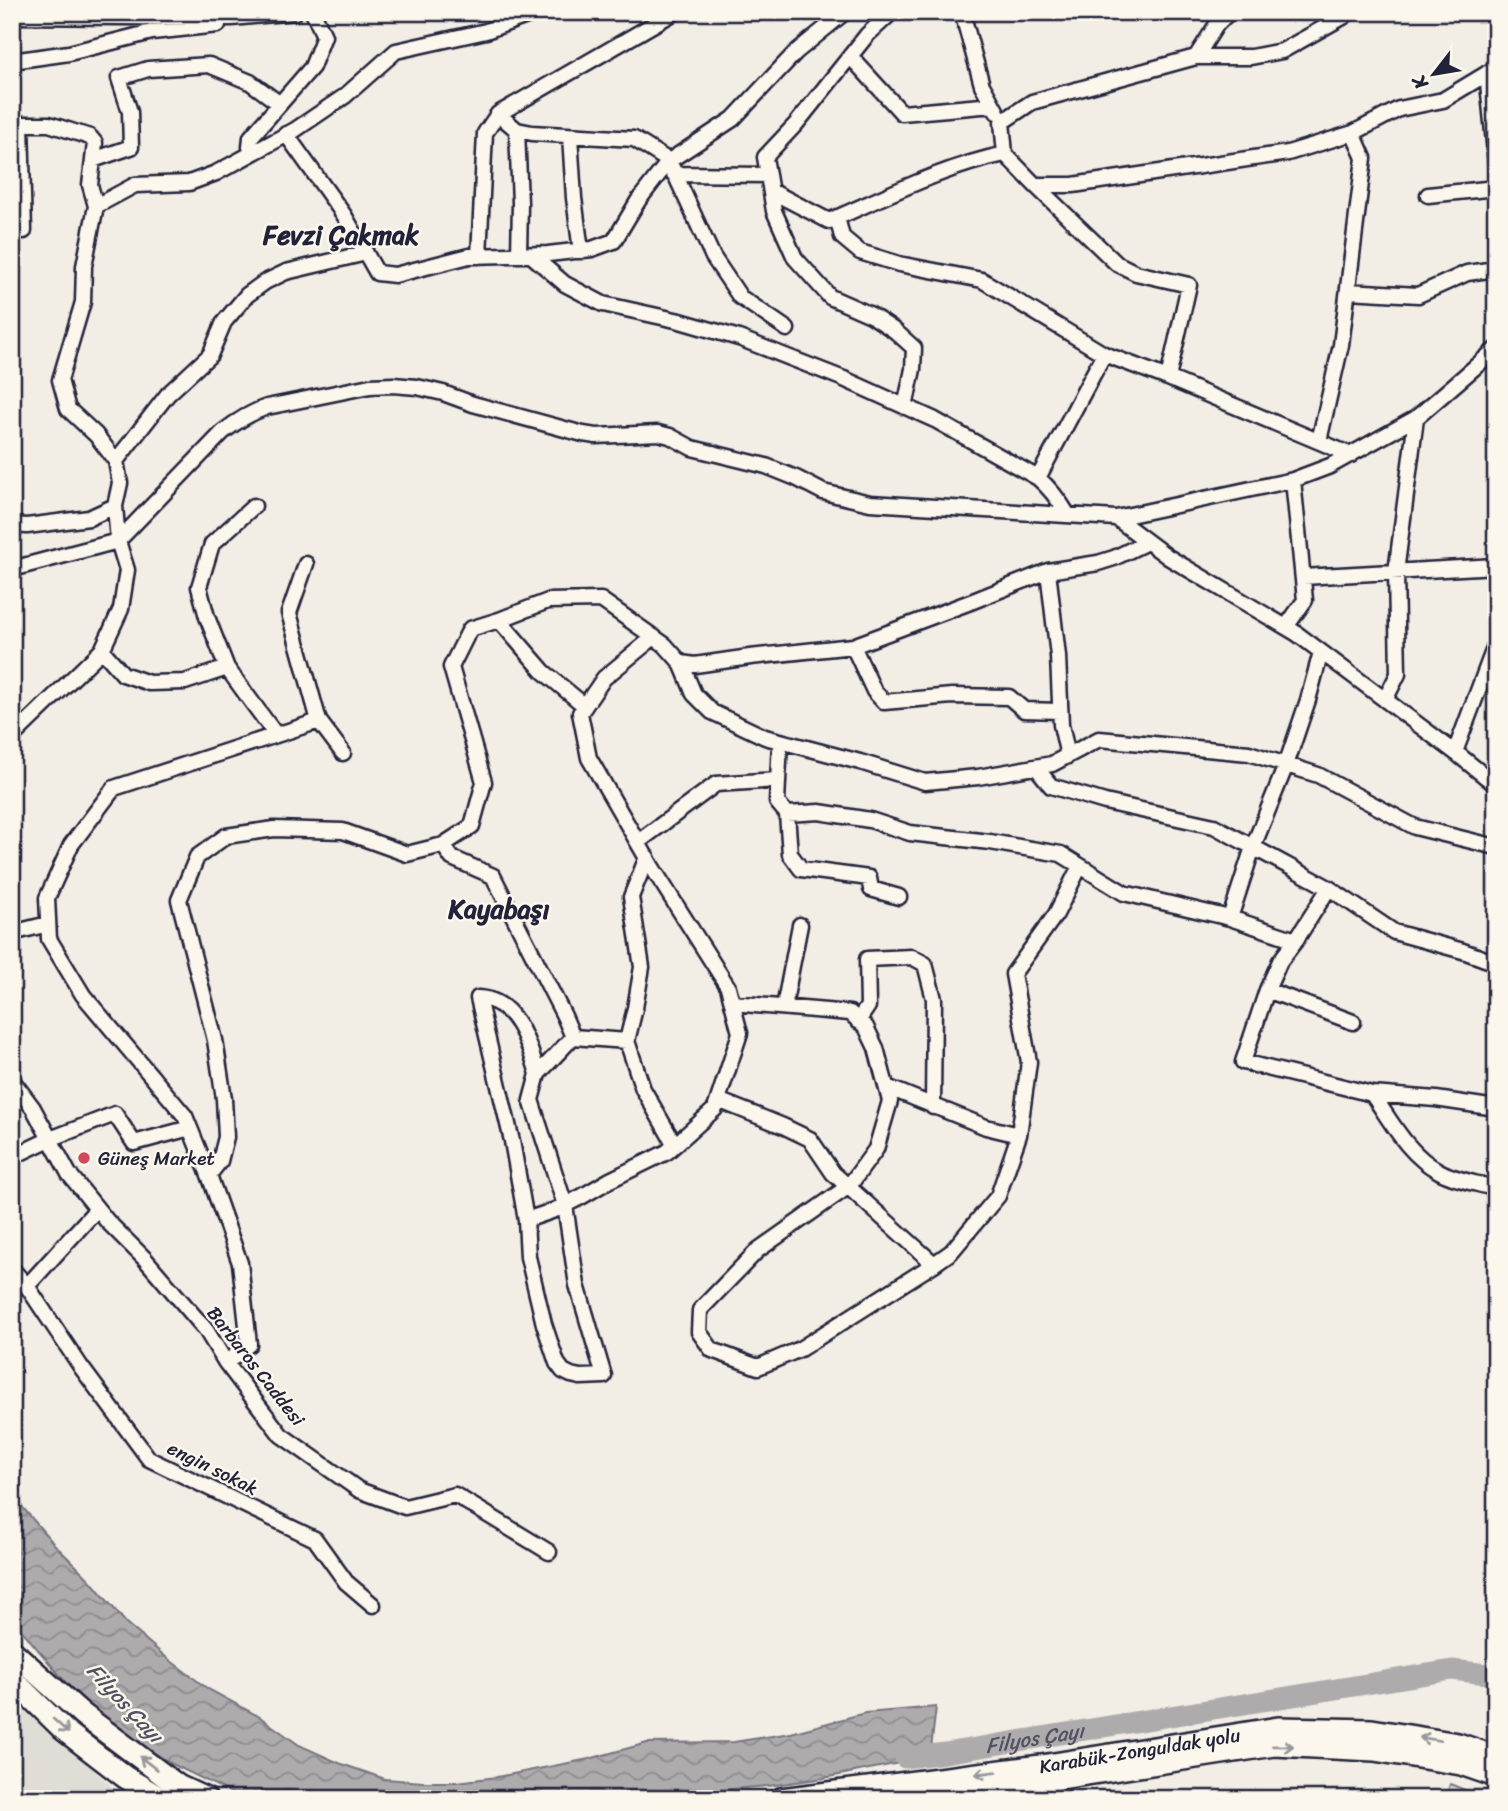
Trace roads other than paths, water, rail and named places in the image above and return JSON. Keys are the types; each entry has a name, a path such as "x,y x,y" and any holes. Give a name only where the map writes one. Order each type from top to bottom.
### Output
{"highway":[{"path":"12,1651 82,1714 178,1786 206,1799"},
{"path":"12,1679 64,1730 125,1777 162,1799"},
{"name":"Karabük-Zonguldak yolu","path":"781,1799 1041,1766 1278,1728 1372,1730 1458,1744 1496,1757"},
{"name":"Karabük-Zonguldak yolu","path":"925,1799 1274,1745 1374,1750 1461,1764 1496,1776"}],"street":[{"path":"12,16 232,18 295,12"},
{"path":"252,153 251,137 312,67 324,36 313,12"},
{"path":"96,206 135,185 201,180 286,134 345,96 396,51 486,32 537,12"},
{"path":"479,256 485,133 498,114 675,12"},
{"path":"286,134 344,215 377,274 395,275 469,256 525,255 592,249 614,241 638,201 672,168 733,119 796,52 845,12"},
{"path":"892,12 867,35 796,124 765,157 774,211 795,258 830,297 871,315 914,348 914,369 905,407"},
{"path":"962,12 982,85 1002,122 1005,154 1116,263 1136,274 1189,285 1168,378"},
{"path":"1196,57 1217,24 1229,12"},
{"path":"1002,122 1032,102 1196,57 1251,57 1282,51 1349,12"},
{"path":"12,61 69,53 152,32 216,26 232,18"},
{"path":"850,56 902,113 993,105"},
{"path":"93,160 131,146 130,112 119,78 148,69 209,65 250,82 280,104"},
{"path":"1035,185 1073,185 1288,153 1353,133 1399,109 1443,100 1491,70 1496,163"},
{"path":"498,114 517,130 634,139 672,168 713,257 740,297 787,330"},
{"path":"12,737 102,650 121,609 127,569 118,541 115,506 120,483 116,461 96,435 68,409 60,380 83,302 84,266 96,206 90,185 95,143 90,137 49,124 17,124 24,231"},
{"path":"517,130 525,255 565,284 603,304 680,321 738,338 844,379 905,407 1038,478 1057,497 1068,515"},
{"path":"1319,441 1341,345 1364,158 1353,133"},
{"path":"570,136 581,251"},
{"path":"771,191 828,220 931,176 1005,154"},
{"path":"672,168 768,175"},
{"path":"1428,195 1496,188"},
{"path":"837,217 842,237 860,252 899,264 982,280 1104,354 1351,455"},
{"path":"116,461 168,394 210,355 224,322 247,295 286,272 366,253"},
{"path":"1348,291 1419,295 1467,273 1496,270"},
{"path":"12,569 118,541 223,432 251,413 267,407 370,386 393,385 430,390 583,434 596,436 658,433 692,448 766,466 823,492 870,503 1116,518 1293,480 1330,466 1416,418 1496,349"},
{"path":"1038,478 1104,354"},
{"path":"1385,700 1398,674 1396,572 1416,418"},
{"path":"1286,627 1305,600 1293,480"},
{"path":"12,525 27,526 89,518 115,506"},
{"path":"254,506 212,544 200,587 207,617 227,668 276,735"},
{"path":"1116,518 1196,574 1286,627 1492,778"},
{"path":"681,663 695,665 853,646 1048,571 1098,564 1147,542"},
{"path":"306,564 289,613 319,721 343,753"},
{"path":"1303,577 1496,566"},
{"path":"1048,571 1058,656 1061,725 1068,756"},
{"path":"209,1175 220,1161 226,1137 223,1099 215,1040 178,900 197,857 226,836 274,829 343,831 407,855 443,845 472,826 484,782 451,667 470,629 548,601 601,600 665,645 681,663 694,694 712,712 765,737 925,782 978,777 1052,764 1099,739 1250,753 1318,775 1415,827 1496,847"},
{"path":"499,620 544,672 585,706"},
{"path":"526,1220 565,1205 667,1152 715,1109 740,1033 727,987 589,758 580,713 604,678 654,637"},
{"path":"1455,752 1496,643"},
{"path":"853,646 874,691 884,702 952,696 1009,697 1024,710 1060,711"},
{"path":"102,650 123,674 149,683 185,682 227,668"},
{"path":"1230,918 1253,847 1286,765 1321,652"},
{"path":"226,1363 249,1345 240,1263 209,1175 185,1116 83,995 49,939 47,898 71,845 114,788 319,721"},
{"path":"779,740 777,802 787,814 790,854 800,869 869,878 871,889 899,897"},
{"path":"1036,767 1051,786 1105,802 1214,826 1329,888 1394,932 1463,951 1496,964"},
{"path":"638,842 716,783 778,779"},
{"path":"787,814 819,812 870,820 910,833 990,842 1061,854 1124,893 1230,918 1296,940"},
{"path":"443,845 452,858 493,876 573,1037"},
{"path":"647,857 631,897 642,967 627,1041 643,1089 674,1145"},
{"path":"732,1003 850,1013 866,1027 876,1048 890,1101 876,1149 849,1186 758,1250 700,1310 699,1332 712,1350 758,1367 800,1349 951,1252 998,1196 1019,1135 1029,1062 1013,974 1056,914 1080,866"},
{"path":"1329,888 1280,961 1242,1062 1372,1094 1436,1099 1496,1108"},
{"path":"12,933 48,924"},
{"path":"784,1007 800,925"},
{"path":"858,1021 868,1006 867,959 912,957 925,964 934,999 933,1107"},
{"path":"1267,990 1353,1022"},
{"path":"538,1074 529,1042 513,1018 495,1002 478,998 505,1106 526,1220 528,1257 544,1324 557,1363 563,1371 571,1375 604,1376 576,1285 565,1205 531,1100 538,1074 573,1037"},
{"path":"573,1037 627,1041"},
{"name":"Barbaros Caddesi","path":"12,1080 33,1108 69,1174 107,1222 145,1259 206,1330 226,1363 281,1435 359,1490 405,1507 455,1495 549,1552"},
{"path":"887,1087 986,1128 1019,1135"},
{"path":"1372,1094 1400,1135 1427,1163 1441,1172 1496,1189"},
{"path":"505,1106 531,1100"},
{"path":"718,1100 810,1139 833,1173 934,1264"},
{"path":"12,1157 115,1114 134,1143 190,1128"},
{"path":"27,1286 97,1209"},
{"name":"engin sokak","path":"12,1269 27,1286 81,1367 149,1459 315,1539 346,1583 373,1605"}],"water":[{"path":"12,1495 126,1623 167,1658 208,1689 260,1717 299,1745 385,1779 457,1782 497,1777 589,1759 647,1743 734,1742 791,1733 865,1713 936,1707 930,1757 824,1778 721,1790 671,1799 244,1799 172,1764 125,1734 73,1691 12,1619"}],"waterway":[{"name":"Filyos Çayı","path":"905,1758 1452,1670 1496,1675"}],"place":[{"name":"Güneş Market","path":"84,1158"}],"district":[{"name":"Fevzi Çakmak","path":"341,235"},
{"name":"Kayabaşı","path":"499,909"}]}
